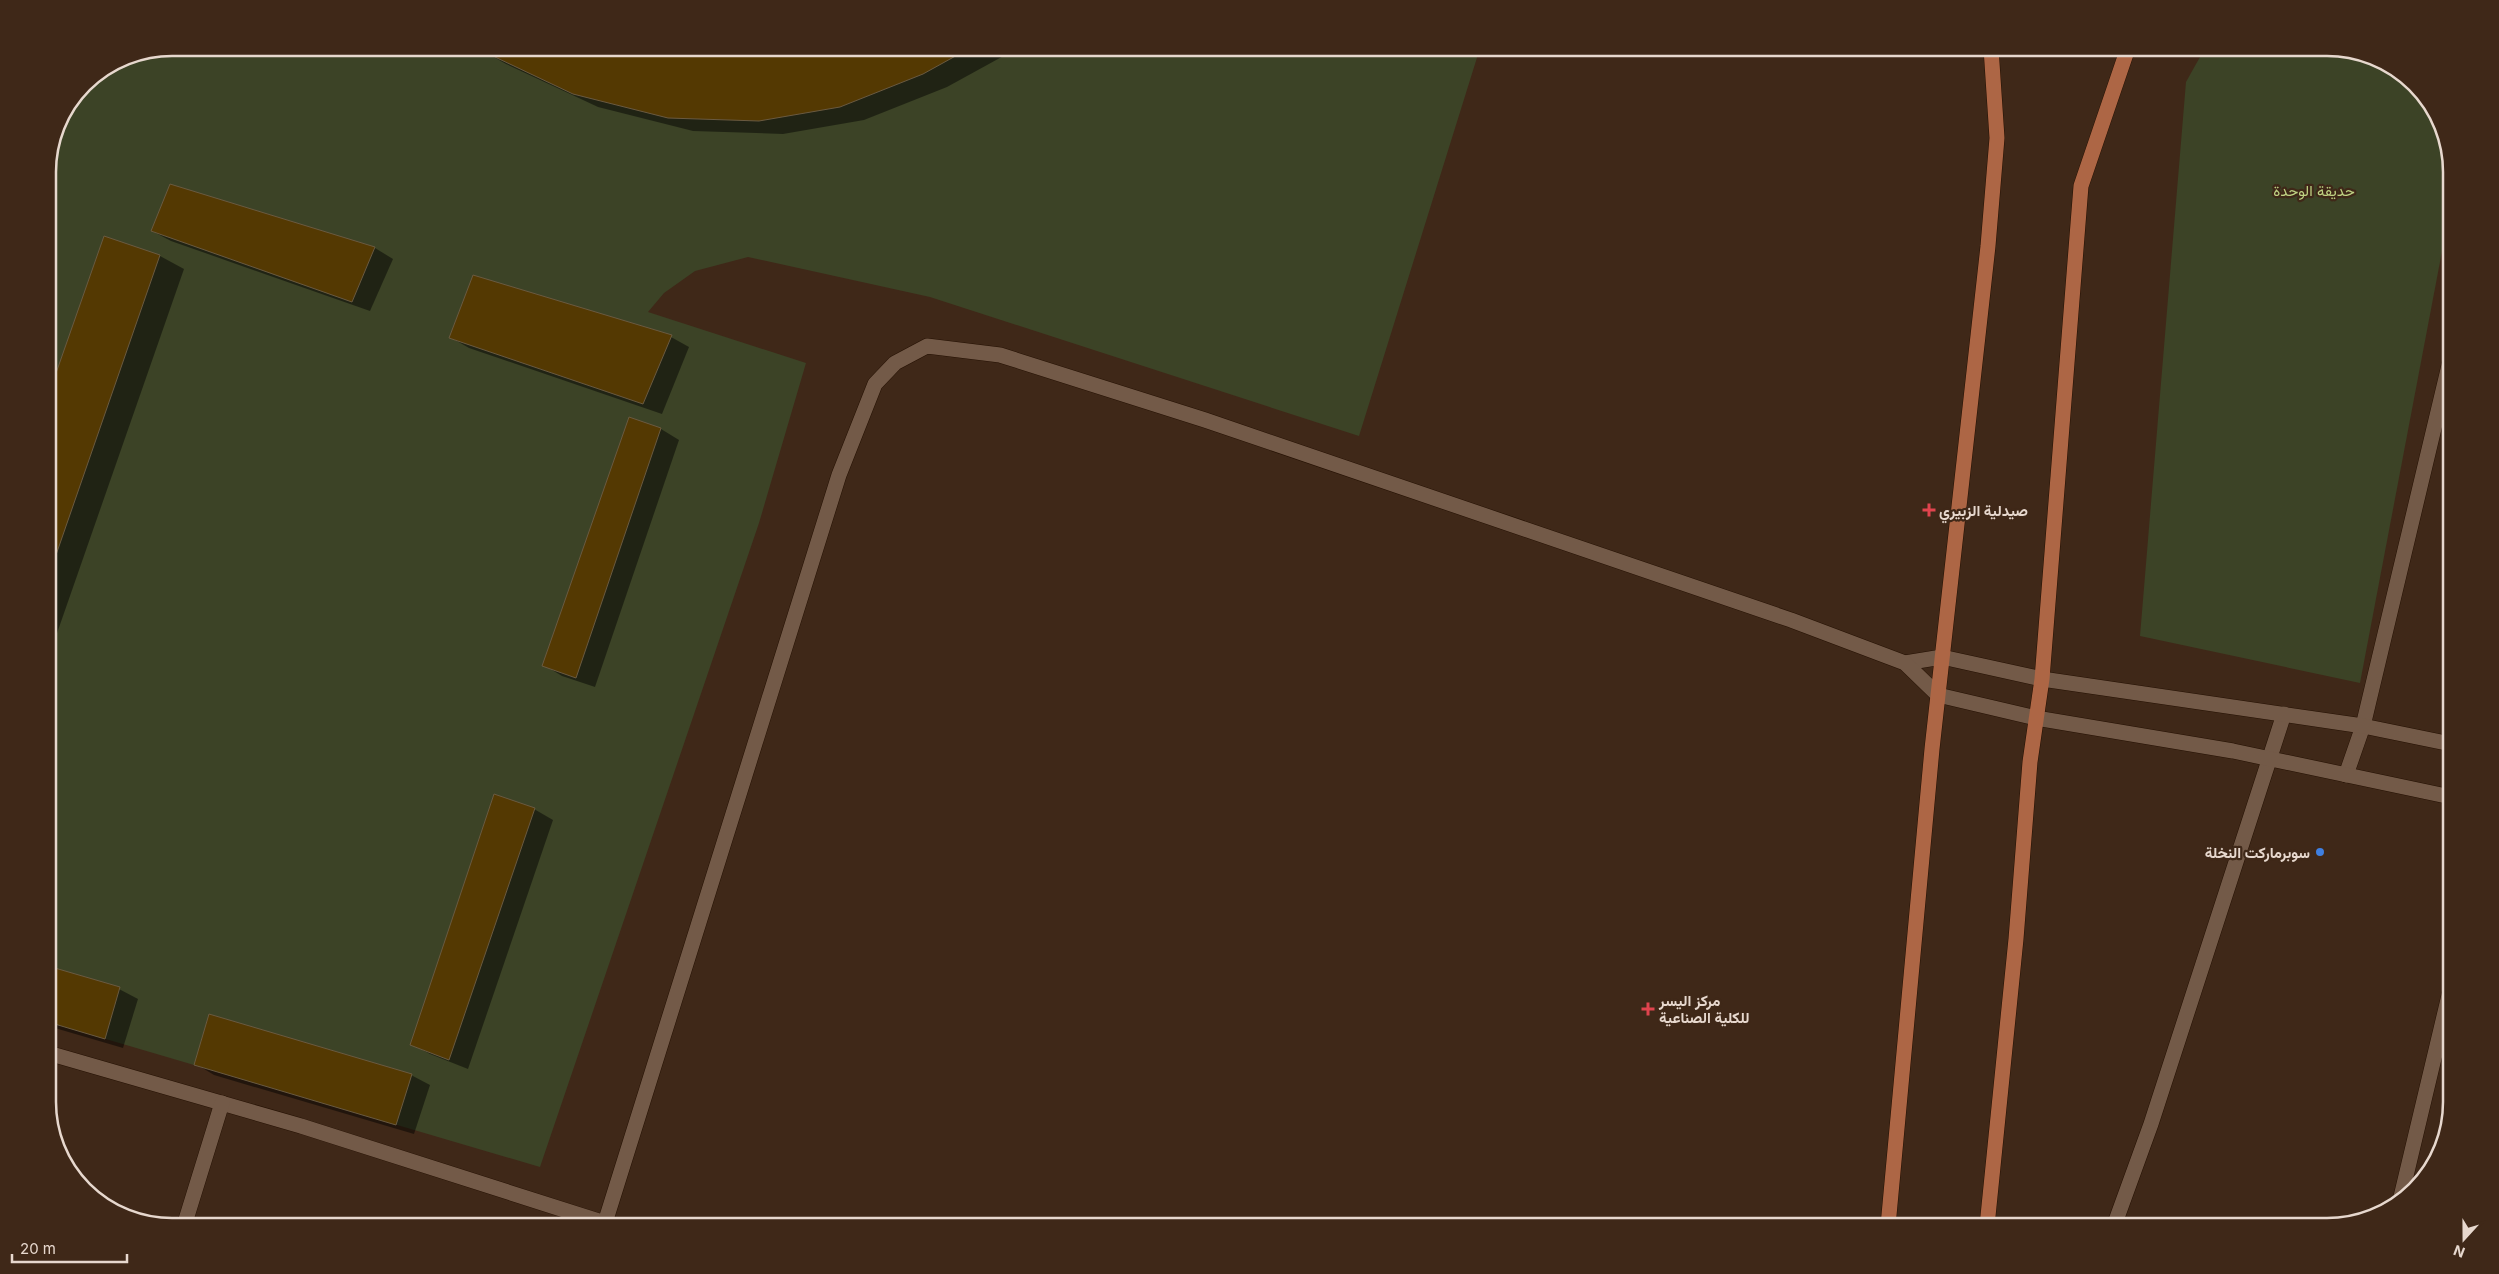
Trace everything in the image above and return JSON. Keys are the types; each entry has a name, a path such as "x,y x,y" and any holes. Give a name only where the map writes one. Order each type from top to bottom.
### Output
{"main road":[{"path":"1889,1218 1938,695 1990,227 1997,138 1992,56"},
{"path":"1988,1218 2016,938 2030,762 2042,679 2081,186 2125,56"}],"street":[{"path":"606,1218 840,474 875,384 895,363 927,346 1000,355 1205,420 1791,620 1905,663 1938,695 2036,718 2271,759 2443,795"},
{"path":"2346,775 2363,726 2443,391"},
{"path":"1905,663 1942,658 2042,679 2363,726 2443,742"},
{"path":"2117,1218 2151,1124 2271,759 2284,714"},
{"path":"2403,1189 2443,1024"},
{"path":"56,1055 300,1126 583,1218"},
{"path":"186,1218 222,1103"}],"green space":[{"path":"165,56 1478,56 1359,436 930,297 748,257 695,271 664,293 648,312 806,363 759,523 540,1167 56,1024 56,165 60,142 68,121 90,90 121,68 135,62"},
{"name":"حديقة الوحدة","path":"2201,56 2327,56 2357,60 2378,68 2403,85 2423,108 2437,135 2443,165 2443,246 2360,683 2140,636 2186,82"}],"building":[{"path":"493,56 956,56 923,74 840,107 759,121 668,118 573,94"},
{"path":"170,184 375,247 352,302 151,231"},
{"path":"104,236 160,255 56,555 56,373"},
{"path":"473,275 672,335 643,404 449,338"},
{"path":"629,417 661,428 576,678 542,666"},
{"path":"494,794 535,808 449,1060 410,1045"},
{"path":"56,968 120,987 105,1039 56,1024"},
{"path":"209,1014 412,1074 396,1125 194,1065"}],"place":[{"name":"صيدلية الزبيري","path":"1929,510"},
{"name":"سوبرماركت النخلة","path":"2320,852"},
{"name":"مركز اليسر للكلية الصناعية","path":"1648,1009"}]}
